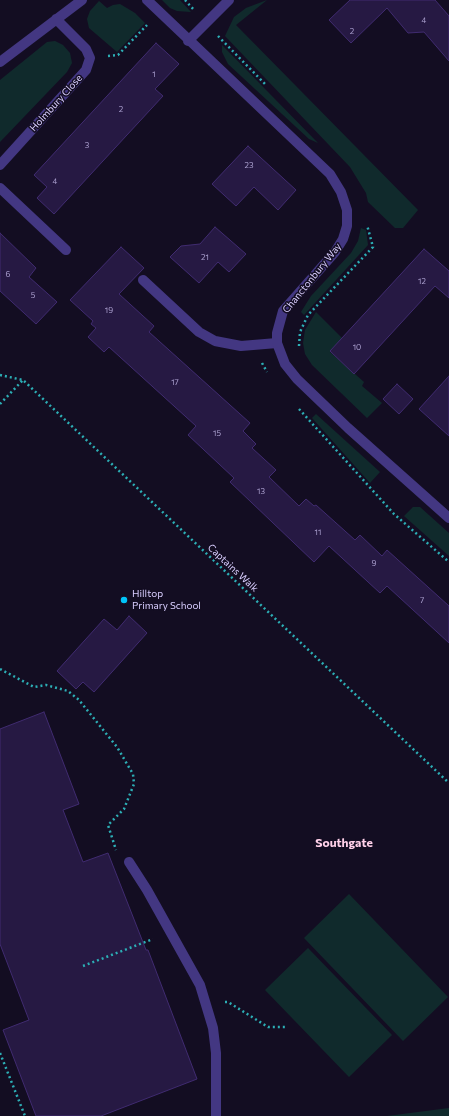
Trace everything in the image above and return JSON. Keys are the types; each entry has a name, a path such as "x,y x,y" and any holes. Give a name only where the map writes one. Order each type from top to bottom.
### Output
{"street":[{"path":"0,62 82,0"},
{"name":"Chanctonbury Way","path":"147,0 330,174 341,192 347,210 347,226 343,239 335,252 283,311 277,333 277,344 285,364 297,379 348,428 449,518"},
{"path":"188,40 229,0"},
{"path":"56,19 86,48 90,58"},
{"name":"Holmbury Close","path":"0,165 86,70 90,58"},
{"path":"0,188 66,250"},
{"path":"143,280 199,332 215,341 241,346 277,344"},
{"path":"129,862 147,890 200,985 213,1028 216,1053 216,1116"}],"path":[{"path":"185,0 205,23 267,86"},
{"path":"90,58 118,55 159,12"},
{"path":"265,371 285,364 299,351 300,332 308,315 372,246 366,219"},
{"path":"259,345 260,358 265,371 270,376"},
{"path":"0,375 23,380"},
{"path":"0,404 23,380"},
{"name":"Captains Walk","path":"23,380 449,783"},
{"path":"295,405 394,514 449,562"},
{"path":"0,669 34,687 46,685 68,691 79,700 117,747 133,774 134,784 124,809 108,825 116,852"},
{"path":"83,966 157,938"},
{"path":"0,1053 25,1116"}],"green space":[{"path":"162,0 180,0 191,12 177,11 170,8"},
{"path":"267,0 236,25 418,210 403,228 395,228 368,202 366,193 350,167 225,36 234,17 246,8"},
{"path":"99,1 107,8 120,4 135,13 145,23 117,52 89,28 87,19 90,11"},
{"path":"55,41 63,45 70,53 72,63 67,72 0,142 0,80 47,42"},
{"path":"222,45 318,143 309,139 228,64 222,52"},
{"path":"361,228 366,230 368,245 304,315 301,312 311,296 351,253 358,241"},
{"path":"316,312 342,338 330,352 364,382 362,386 382,403 367,418 312,365 305,354 303,343 305,330"},
{"path":"316,414 380,472 370,483 312,418"},
{"path":"413,507 420,507 449,533 449,556 404,516"},
{"path":"349,894 448,997 403,1041 304,938"},
{"path":"308,948 392,1035 349,1077 265,990"},
{"path":"449,1108 449,1116 387,1116"}],"building":[{"path":"350,0 435,0 449,16 449,61 424,32 408,33 387,8 351,43 329,20"},
{"path":"156,43 179,64 155,89 163,96 54,214 37,198 47,187 34,175"},
{"path":"248,146 296,190 278,210 254,187 236,206 212,184"},
{"path":"215,227 246,254 229,272 218,262 199,283 170,257 181,246 200,244"},
{"path":"0,233 36,268 29,277 57,302 36,324 0,291"},
{"path":"121,247 144,268 119,294 154,326 149,332 250,423 243,431 256,444 252,448 276,470 269,477 299,506 306,499 314,506 316,505 355,540 360,535 382,556 387,550 449,606 449,643 387,586 380,593 329,546 314,562 230,482 234,478 188,435 196,426 109,347 104,352 88,337 96,328 91,324 93,321 70,300"},
{"path":"424,249 449,271 449,298 435,286 354,374 330,351"},
{"path":"449,376 449,436 419,409"},
{"path":"397,384 413,399 399,414 383,399"},
{"path":"129,616 147,633 94,692 83,682 76,689 57,671 104,619 117,630"},
{"path":"44,712 79,804 63,810 83,862 108,853 146,950 148,950 197,1079 101,1116 36,1116 3,1030 29,1020 0,944 0,729"}],"place":[{"name":"Hilltop Primary School","path":"124,600"}],"district":[{"name":"Southgate","path":"344,843"}]}
